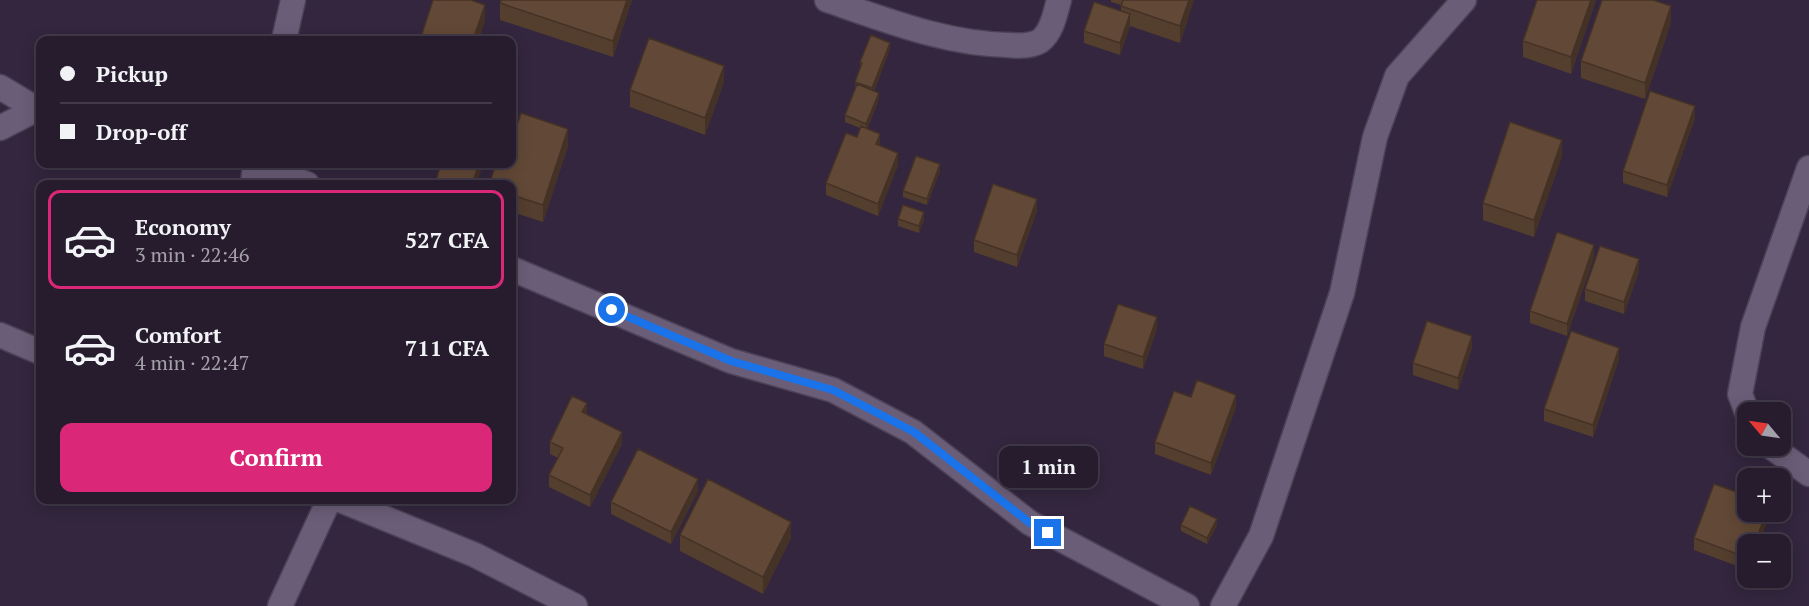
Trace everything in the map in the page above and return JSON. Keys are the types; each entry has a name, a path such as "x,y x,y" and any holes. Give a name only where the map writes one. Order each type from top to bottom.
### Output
{"street":[{"path":"285,36 293,0"},
{"path":"827,0 948,39 981,45 1021,46 1039,42 1050,28 1059,0"},
{"path":"1223,606 1261,536 1342,293 1375,137 1397,76 1464,0"},
{"path":"0,87 36,108"},
{"path":"0,128 36,111"},
{"path":"266,168 297,180"},
{"path":"1743,402 1740,394 1753,327 1809,168"},
{"path":"516,271 731,361 833,390 914,432 1030,523 1183,605"},
{"path":"0,335 36,350"},
{"path":"1784,456 1809,474"},
{"path":"279,606 327,504"},
{"path":"350,504 475,555 575,606"}],"building":[{"path":"433,0 471,0 485,5 474,36 421,36"},
{"path":"501,0 627,0 613,41 500,3"},
{"path":"1123,0 1189,0 1180,26 1121,6"},
{"path":"1537,0 1591,0 1571,57 1523,41"},
{"path":"1602,0 1653,0 1671,6 1645,83 1581,61"},
{"path":"1094,2 1130,14 1120,43 1084,31"},
{"path":"871,35 890,43 872,88 855,82"},
{"path":"649,38 724,66 705,118 630,90"},
{"path":"857,84 879,93 866,124 845,115"},
{"path":"1650,91 1695,106 1667,185 1623,171"},
{"path":"521,113 568,129 543,205 516,196 516,180 490,180 495,168 516,168 516,129"},
{"path":"1510,122 1562,140 1534,220 1483,203"},
{"path":"861,126 880,134 876,144 898,153 878,204 826,183 846,133 857,137"},
{"path":"916,156 940,164 927,199 903,191"},
{"path":"440,168 478,168 473,180 436,180"},
{"path":"993,184 1037,199 1017,255 974,240"},
{"path":"903,205 924,212 919,226 898,219"},
{"path":"1557,232 1594,245 1567,324 1530,311"},
{"path":"1600,246 1639,259 1624,302 1585,289"},
{"path":"1118,304 1157,317 1143,357 1104,344"},
{"path":"1427,321 1472,336 1458,378 1413,363"},
{"path":"1571,331 1619,348 1593,425 1544,409"},
{"path":"1197,380 1236,395 1211,463 1155,442 1174,391 1191,397"},
{"path":"572,396 587,403 582,412 622,432 590,495 549,475 563,448 550,442"},
{"path":"638,449 698,479 671,532 611,502"},
{"path":"708,479 791,522 763,577 680,535"},
{"path":"1714,484 1737,492 1737,522 1763,522 1758,534 1737,534 1737,554 1694,538"},
{"path":"1190,506 1217,519 1207,538 1181,525"}],"route":[{"path":"612,310 731,361 833,390 914,432 1030,523 1048,533"}]}
